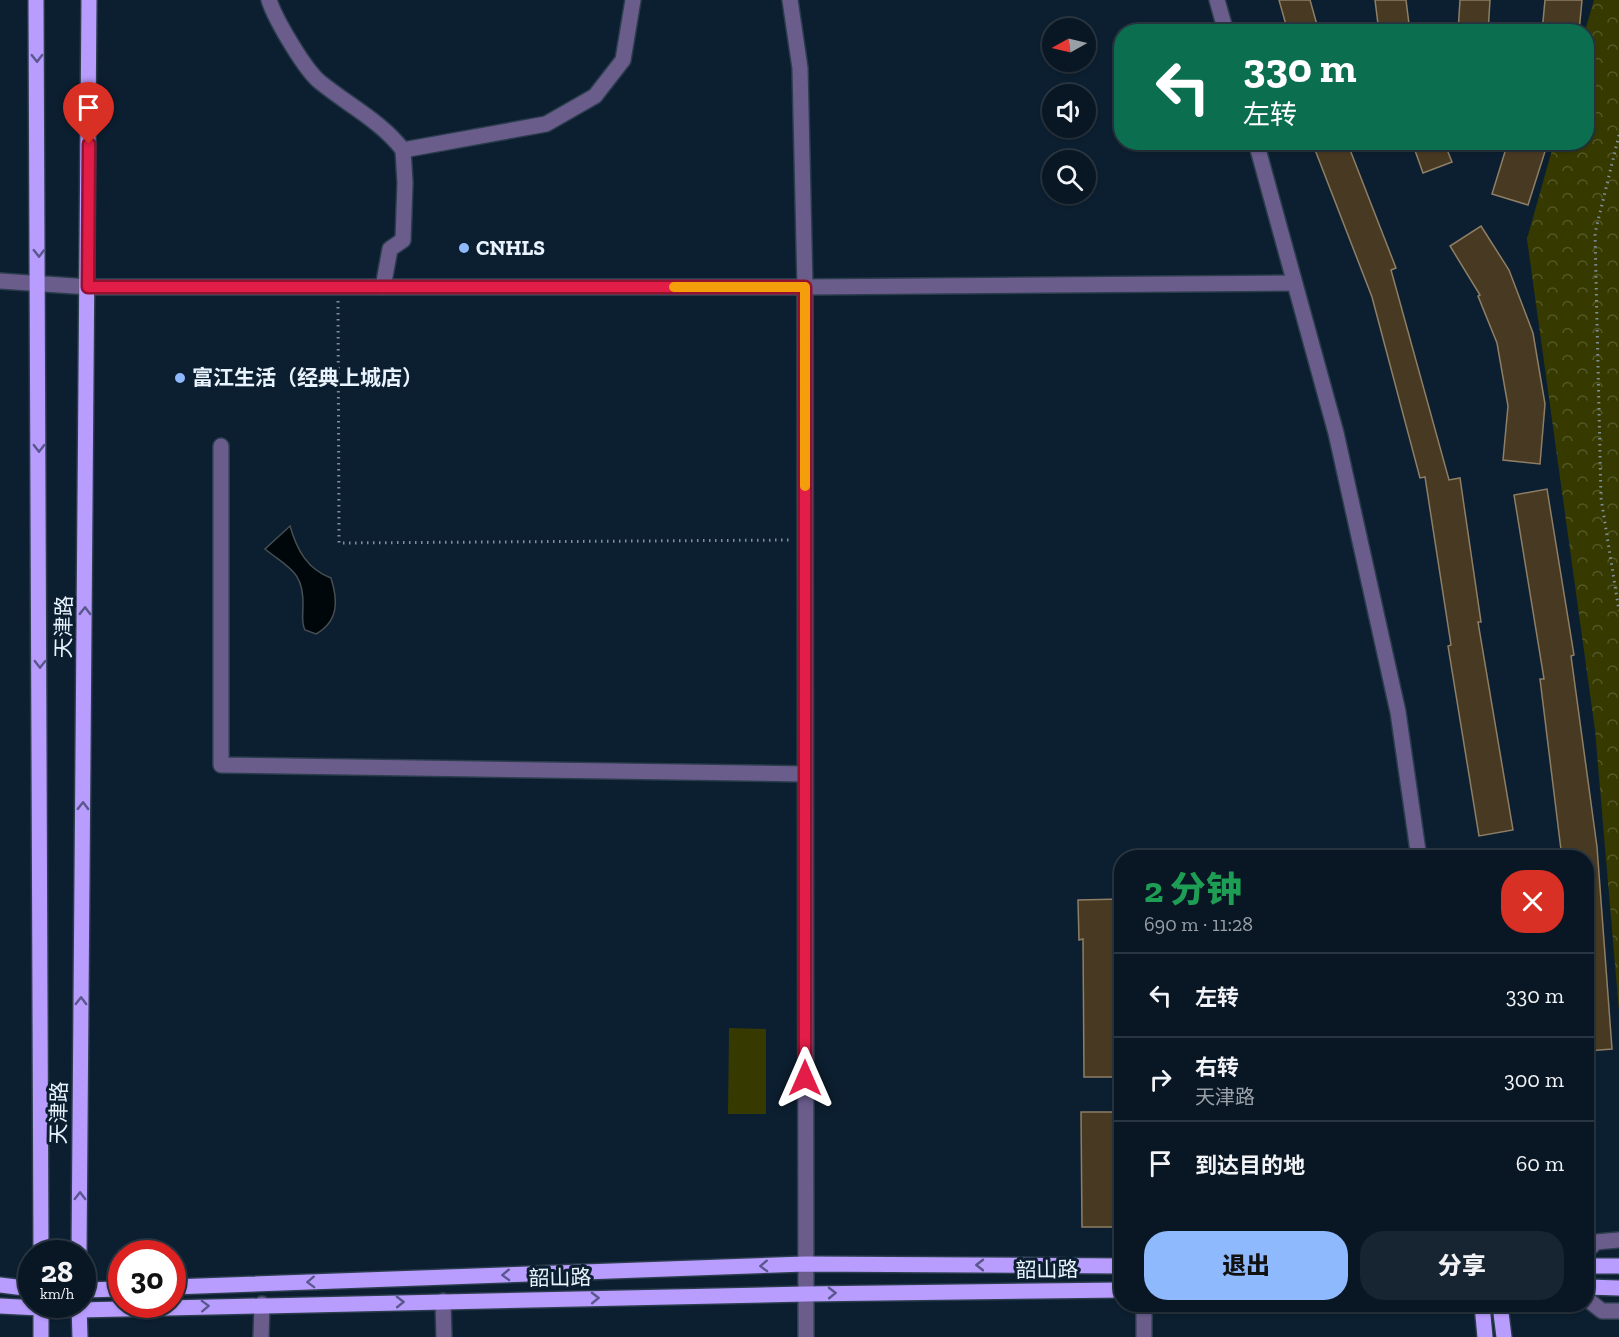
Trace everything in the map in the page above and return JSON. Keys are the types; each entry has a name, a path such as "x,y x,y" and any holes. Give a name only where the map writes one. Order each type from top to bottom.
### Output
{"main road":[{"name":"天津路","path":"36,0 39,286 41,1240"},
{"name":"天津路","path":"79,1240 89,0"},
{"name":"韶山路","path":"186,1286 805,1264 1114,1266"},
{"path":"1594,1266 1619,1266"},
{"path":"0,1285 18,1287"},
{"path":"1594,1287 1619,1288"},
{"name":"韶山路","path":"96,1307 1114,1290"},
{"name":"韶山路","path":"0,1306 18,1307"},
{"path":"1483,1312 1485,1337"},
{"path":"1501,1312 1504,1337"},
{"path":"41,1318 41,1337"},
{"path":"79,1318 80,1337"}],"street":[{"path":"269,0 274,16 318,81 392,135 403,150 405,183 403,240 390,249 383,287"},
{"path":"403,150 546,124 595,96 623,60 633,0"},
{"path":"790,0 800,68 805,287 806,1337"},
{"path":"1217,0 1224,24"},
{"path":"1258,150 1335,434 1398,712 1418,850"},
{"path":"0,281 39,286 88,287 805,287 1294,283"},
{"path":"221,446 221,765 805,774"},
{"path":"1594,1244 1619,1239"},
{"path":"444,1301 444,1337"},
{"path":"261,1337 262,1304"},
{"path":"1594,1305 1602,1311 1619,1311"},
{"path":"1144,1312 1144,1337"}],"path":[{"path":"1619,135 1595,233 1601,498 1617,584 1619,610"},
{"path":"338,287 339,543 805,540"}],"green space":[{"path":"1594,0 1619,0 1619,1011 1595,730 1527,239 1552,150 1594,150 1594,24 1587,24"},
{"path":"729,1028 766,1029 766,1114 728,1114"}],"shaded area":[{"path":"290,526 304,558 315,569 331,578 335,594 333,616 324,629 316,634 305,630 302,618 303,594 297,578 287,566 265,549"}],"building":[{"path":"1279,0 1310,0 1317,24 1286,24"},
{"path":"1375,0 1406,0 1409,24 1378,24"},
{"path":"1460,0 1490,0 1488,24 1458,24"},
{"path":"1545,0 1582,0 1580,24 1543,24"},
{"path":"1315,150 1350,150 1396,268 1391,270 1449,480 1460,478 1481,622 1478,622 1513,830 1479,836 1448,646 1451,645 1425,477 1420,478 1372,297"},
{"path":"1415,150 1447,150 1452,162 1423,173"},
{"path":"1506,150 1545,150 1528,205 1492,194"},
{"path":"1481,226 1509,270 1533,333 1545,404 1540,464 1503,460 1508,406 1497,343 1478,296 1480,295 1450,246"},
{"path":"1547,489 1574,655 1571,656 1597,847 1612,1049 1594,1050 1594,850 1561,850 1540,679 1544,679 1514,495"},
{"path":"1114,899 1114,1077 1084,1077 1083,939 1079,940 1078,900"},
{"path":"1081,1112 1114,1112 1114,1227 1082,1227"}],"slow traffic":[{"path":"674,287 805,287 805,486"}],"place":[{"name":"CNHLS","path":"464,248"},
{"name":"富江生活（经典上城店）","path":"180,378"}],"route":[{"path":"89,144 88,287 805,287 805,1078"}]}
